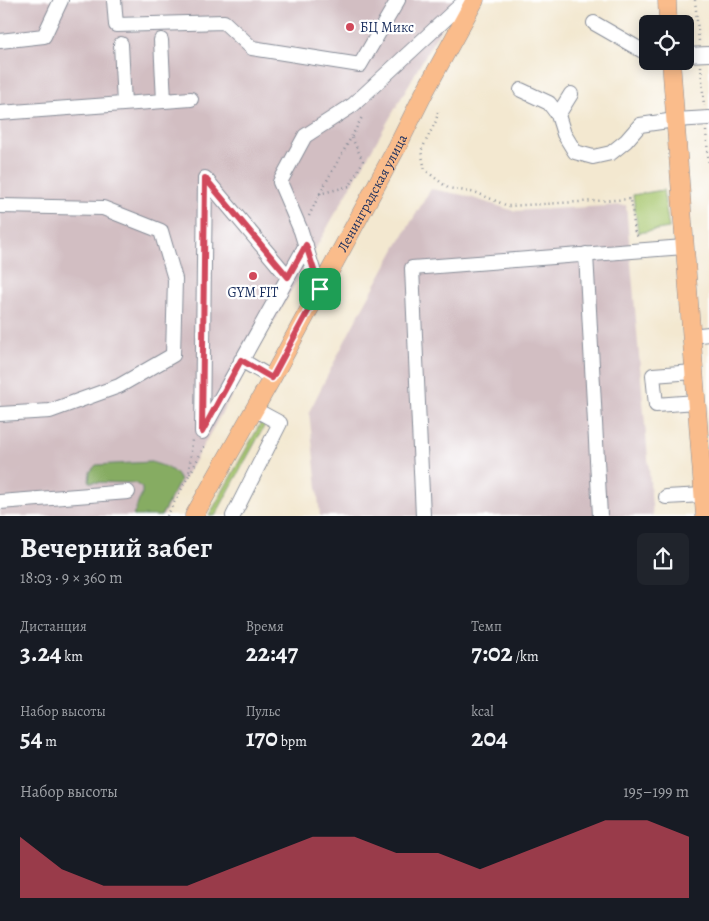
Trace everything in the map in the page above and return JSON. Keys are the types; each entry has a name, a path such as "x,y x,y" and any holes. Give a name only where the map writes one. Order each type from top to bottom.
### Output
{"main road":[{"name":"Ленинградская улица","path":"194,516 272,378 475,0"},
{"path":"666,0 667,15"},
{"path":"672,70 696,402 705,460 703,494 705,516"}],"lane":[{"path":"0,41 44,36 61,0"},
{"path":"114,0 116,25 224,22 252,48 360,64 398,0"},
{"path":"320,289 301,231 280,182 306,136 353,105 466,0"},
{"path":"594,23 639,49"},
{"path":"161,40 164,101"},
{"path":"121,44 124,104"},
{"path":"521,90 549,103 558,115 564,134 575,152 593,157 611,152 626,141 640,125 707,118"},
{"path":"558,115 571,94"},
{"path":"0,112 191,99"},
{"path":"288,277 205,178 202,432 306,245"},
{"path":"0,206 103,208 161,231 175,280 173,355 119,386 50,411 0,414"},
{"path":"423,516 412,268 684,247"},
{"path":"586,254 600,516"},
{"path":"691,336 709,334"},
{"path":"241,360 272,378"},
{"path":"694,372 653,376 656,405 696,402"},
{"path":"233,516 280,423 254,409"},
{"path":"0,502 128,492"},
{"path":"666,497 703,494"}],"path":[{"path":"695,0 704,54 709,165"},
{"path":"438,112 421,151 425,170 448,188 477,193 508,206 631,199 634,234 652,249"},
{"path":"319,194 350,186 363,161 352,138"}],"shaded area":[{"path":"0,0 457,0 163,516 0,516"},
{"path":"431,189 463,195 514,211 626,205 653,516 320,516 309,412 351,329 396,247"}],"green space":[{"path":"663,190 669,228 638,233 633,195"},
{"path":"263,419 267,421 215,516 209,516"},
{"path":"151,462 172,470 180,481 161,516 133,516 142,493 142,488 135,483 89,482 90,472 96,465"}],"place":[{"name":"БЦ Микс","path":"350,27"},
{"name":"GYM FIT","path":"253,276"}],"route":[{"path":"205,178 288,277 306,245 320,289 272,378 241,360 202,432 205,178"}]}
